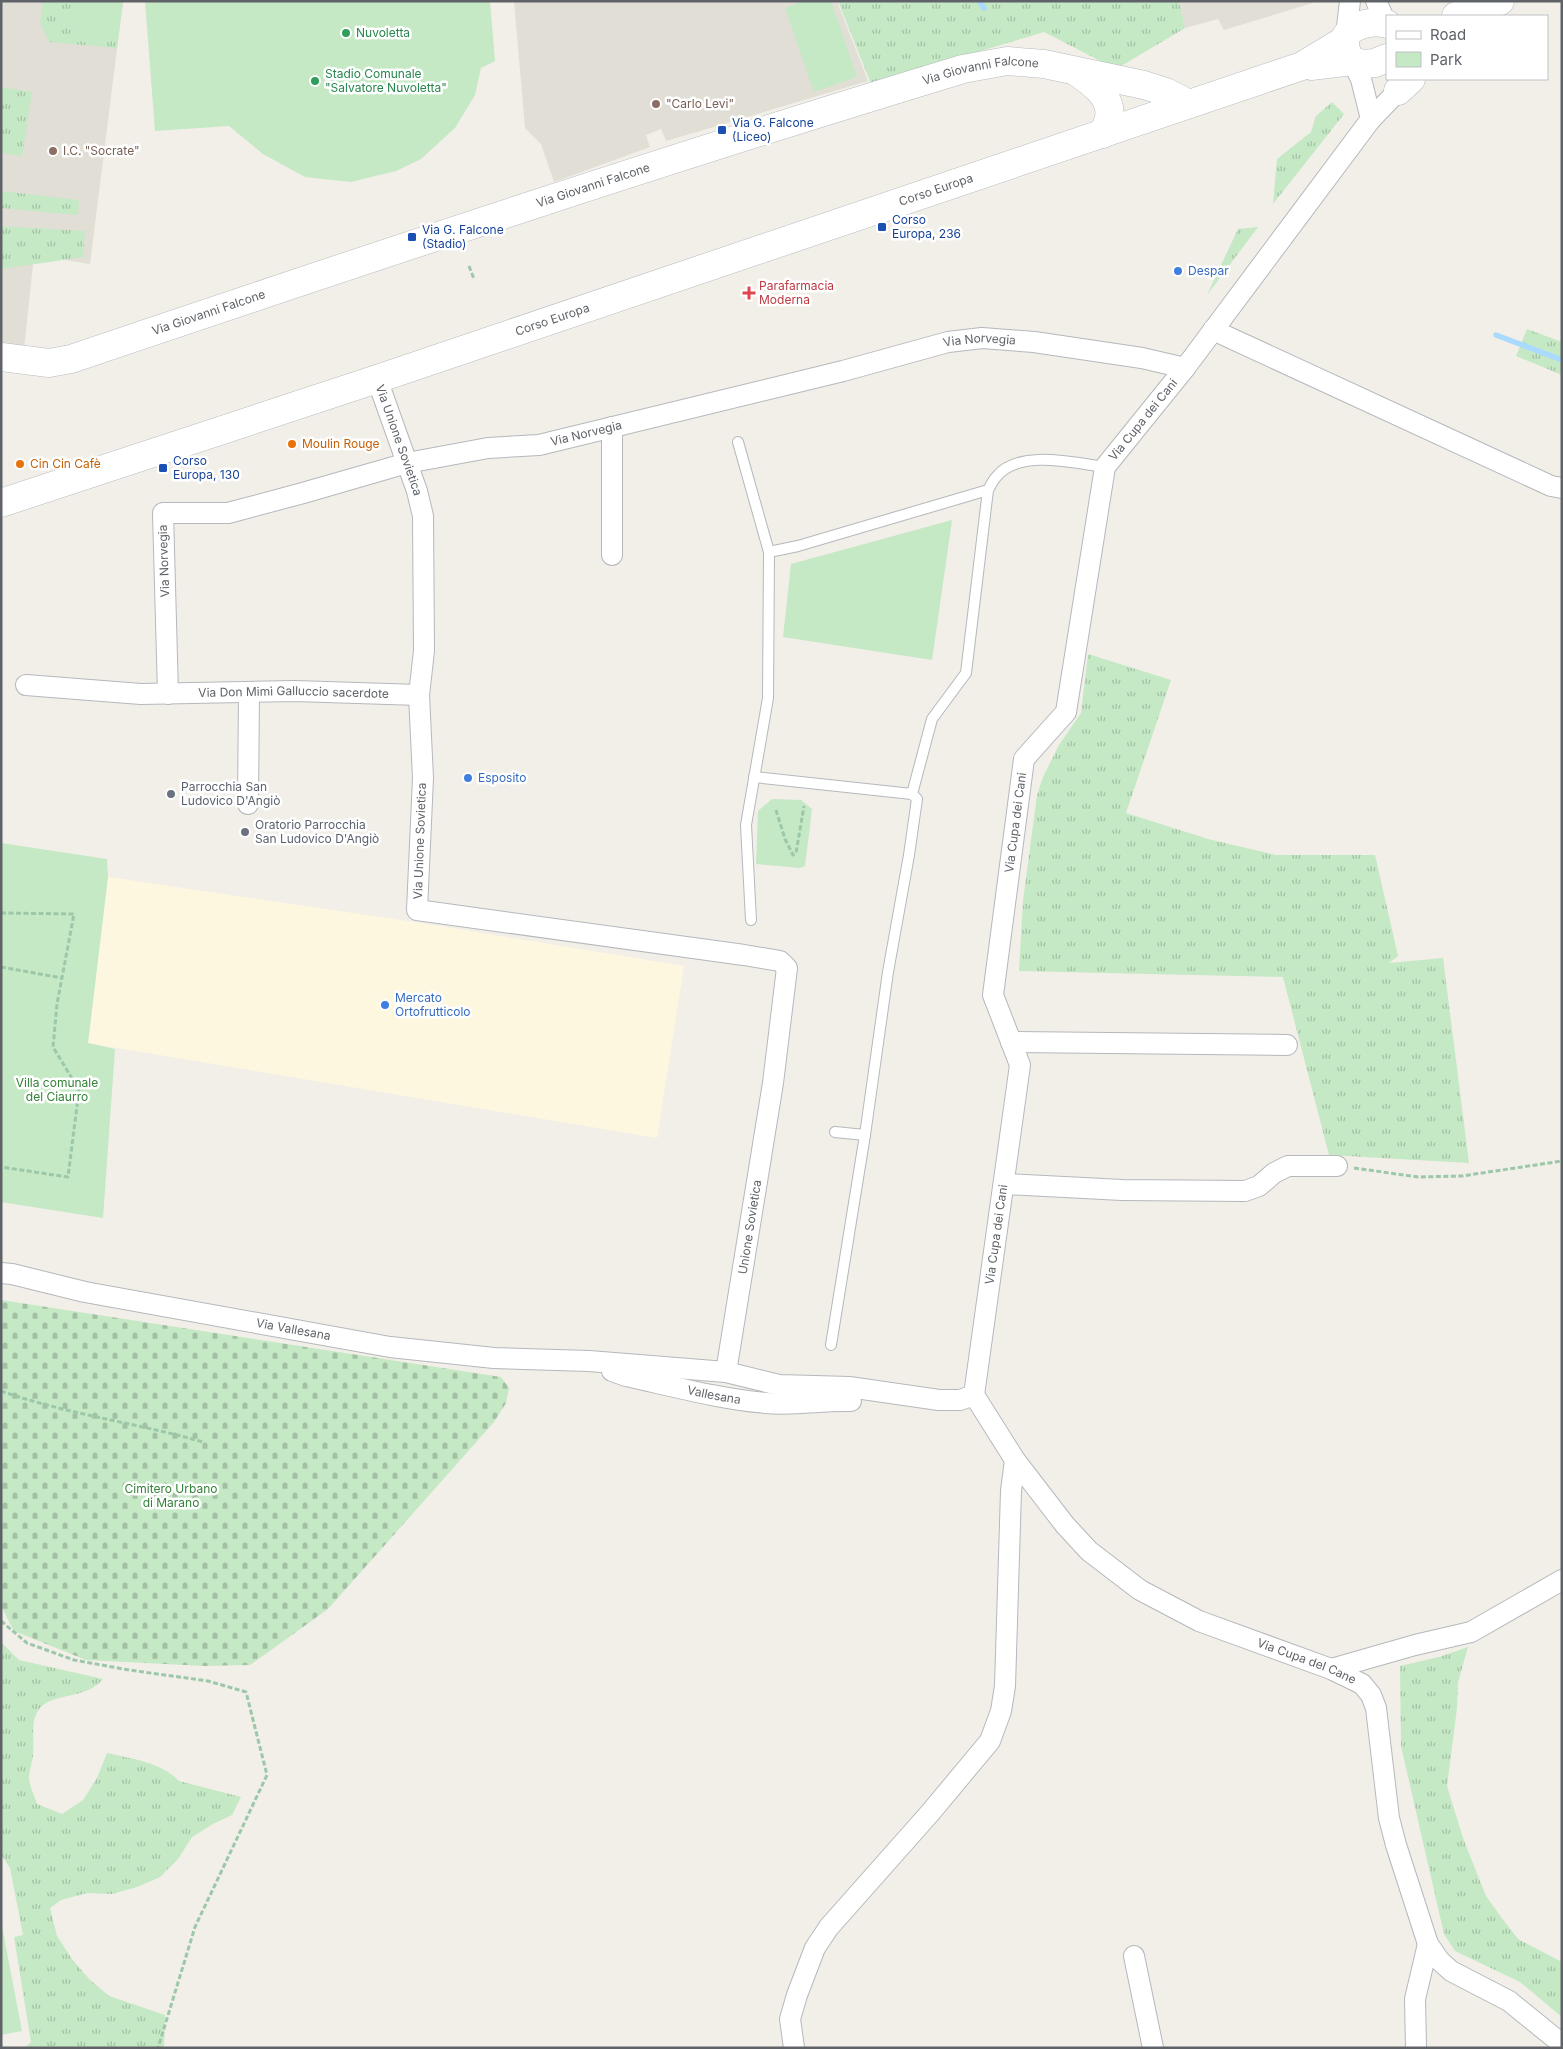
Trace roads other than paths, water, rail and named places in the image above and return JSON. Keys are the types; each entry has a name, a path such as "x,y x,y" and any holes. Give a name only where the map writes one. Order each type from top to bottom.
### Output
{"main road":[{"path":"1459,15 1498,2"},
{"name":"Corso Europa","path":"1,503 377,379 1302,66 1348,45 1352,29 1377,21 1383,16"},
{"path":"1348,45 1363,64 1375,63 1386,58"},
{"name":"Via Giovanni Falcone","path":"1,358 49,363 71,359 661,162 962,70 1008,60 1044,64 1144,85 1166,92 1189,104"},
{"path":"1075,71 1098,87 1108,103 1109,119 1102,134"}],"street":[{"path":"1350,1 1348,45 1361,79 1371,120"},
{"name":"Via Cupa dei Cani","path":"974,1395 1020,1065 992,996 1024,758 1066,712 1105,467 1185,368 1371,120 1403,83"},
{"path":"1213,330 1551,486 1562,488"},
{"name":"Via Norvegia","path":"168,694 163,513 228,513 407,462 488,448 539,444 612,428 699,404 843,371 948,342 982,338 1044,344 1142,358 1185,368"},
{"name":"Via Unione Sovietica","path":"377,379 417,490 423,516 424,651 419,695 423,778 418,910 608,935 780,961 787,968 773,1083"},
{"path":"612,428 612,555"},
{"name":"Via Don Mimì Galluccio sacerdote","path":"26,685 74,690 168,694 294,691 419,695"},
{"path":"248,804 250,692"},
{"path":"1011,1042 1287,1045"},
{"name":"Unione Sovietica","path":"726,1372 773,1083"},
{"path":"1004,1184 1122,1190 1245,1190 1259,1186 1274,1173 1288,1166 1337,1166"},
{"name":"Via Vallesana","path":"1,1273 85,1292 390,1347 494,1358 589,1361"},
{"name":"Vallesana","path":"589,1361 726,1372"},
{"name":"Vallesana","path":"589,1361 626,1376 719,1397 765,1403 794,1405 841,1401 907,1407 945,1414 974,1395"},
{"path":"726,1372 779,1385 849,1388 939,1400 960,1400 974,1395"},
{"name":"Via Cupa del Cane","path":"974,1395 1015,1460 1049,1505 1089,1551 1140,1590 1199,1621 1331,1669 1362,1684 1371,1695 1376,1708 1390,1818 1396,1845 1428,1944 1438,1960 1451,1970 1509,2001 1562,2044"},
{"path":"794,2048 790,2019 815,1948 829,1927 930,1813 990,1741 1001,1711 1005,1686 1011,1491 1015,1460"},
{"path":"1331,1669 1415,1645 1471,1632 1562,1580"},
{"path":"1416,2048 1415,2000 1428,1944"},
{"path":"1134,1956 1153,2048"}],"lane":[{"path":"738,442 769,552 768,698 746,825 751,920"},
{"path":"912,794 932,719 966,673 988,490 997,475 1016,464 1039,458 1105,467"},
{"path":"769,552 798,546 988,490"},
{"path":"754,777 912,794 917,799 888,972 865,1135 831,1345"},
{"path":"836,1132 865,1135"}],"waterway":[{"path":"979,1 984,8"},
{"path":"1496,335 1562,360"}],"place":[{"name":"Nuvoletta","path":"346,33"},
{"name":"Stadio Comunale \"Salvatore Nuvoletta\"","path":"315,81"},
{"name":"\"Carlo Levi\"","path":"656,104"},
{"name":"Via G. Falcone (Liceo)","path":"722,130"},
{"name":"I.C. \"Socrate\"","path":"53,151"},
{"name":"Corso Europa, 236","path":"882,227"},
{"name":"Via G. Falcone (Stadio)","path":"412,237"},
{"name":"Despar","path":"1178,271"},
{"name":"Parafarmacia Moderna","path":"749,293"},
{"name":"Moulin Rouge","path":"292,444"},
{"name":"Cin Cin Cafè","path":"20,464"},
{"name":"Corso Europa, 130","path":"163,468"},
{"name":"Esposito","path":"468,778"},
{"name":"Parrocchia San Ludovico D'Angiò","path":"171,794"},
{"name":"Oratorio Parrocchia San Ludovico D'Angiò","path":"245,832"},
{"name":"Mercato Ortofrutticolo","path":"385,1005"}],"park label":[{"name":"Villa comunale del Ciaurro","path":"57,1090"},
{"name":"Cimitero Urbano di Marano","path":"171,1496"}]}
